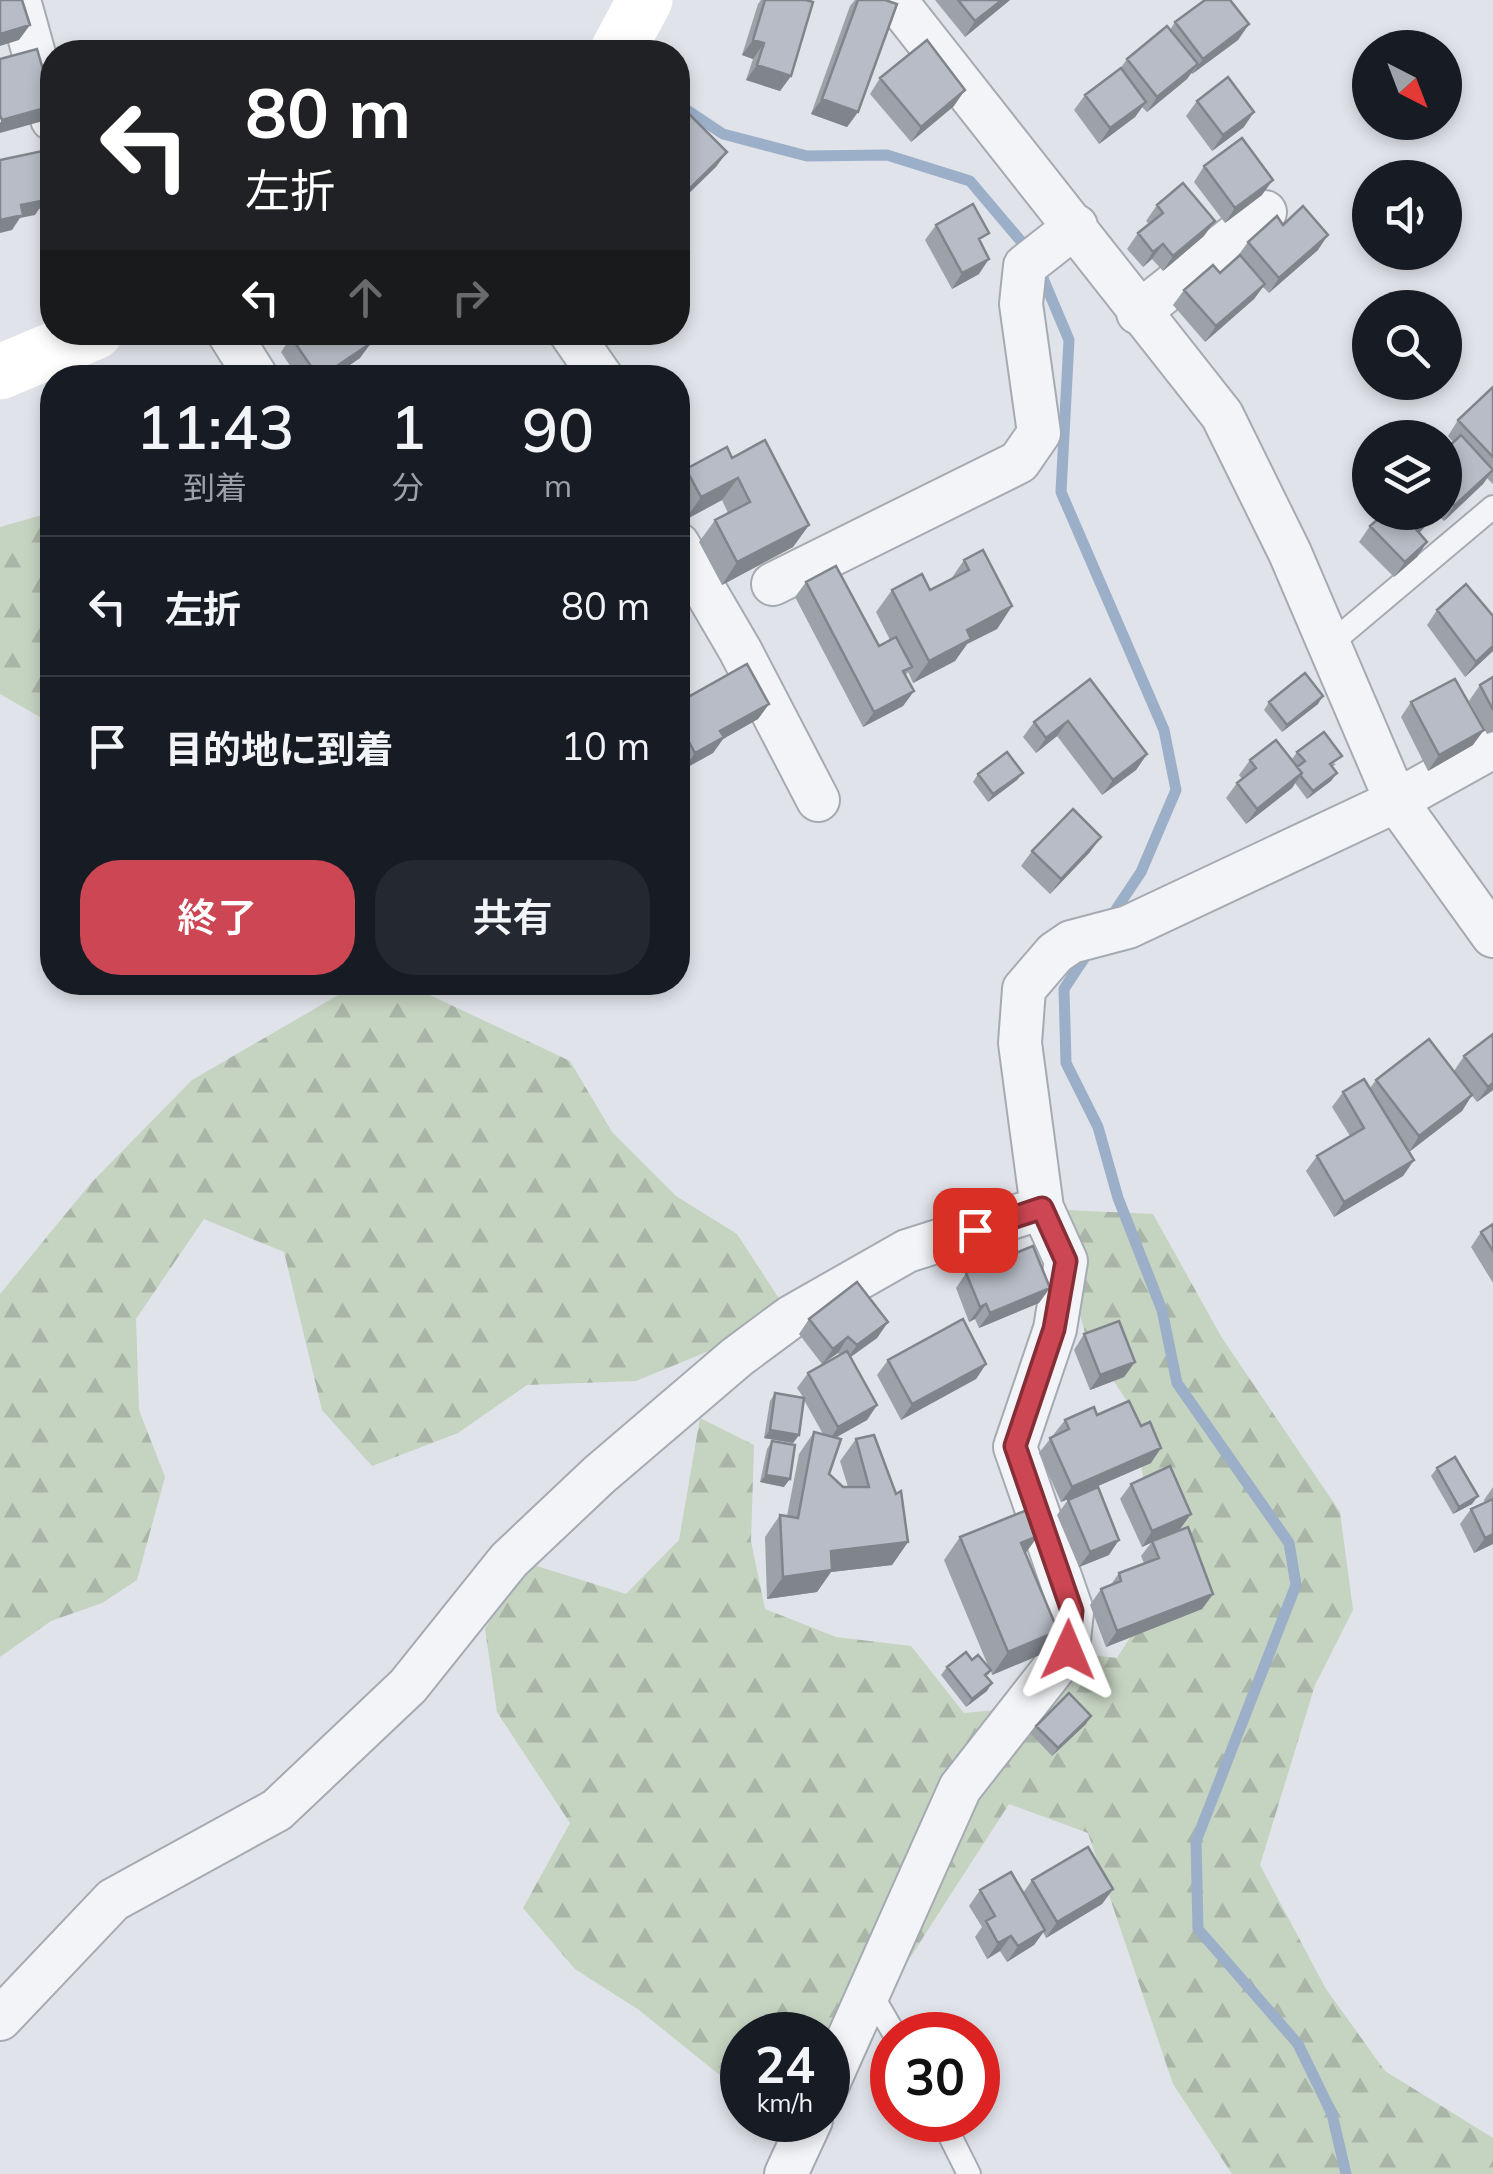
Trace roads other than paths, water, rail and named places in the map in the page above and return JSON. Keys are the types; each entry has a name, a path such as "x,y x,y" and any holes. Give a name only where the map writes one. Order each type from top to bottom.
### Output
{"street":[{"path":"19,0 40,76"},
{"path":"624,40 645,0"},
{"path":"895,0 1069,232 1222,415 1329,645 1396,801 1493,936"},
{"path":"1138,313 1265,212"},
{"path":"774,584 1019,462 1039,432 1021,304 1024,266 1069,232"},
{"path":"0,372 64,345"},
{"path":"690,565 740,650 818,800"},
{"path":"850,2036 960,1788 1068,1650 1072,1611 1015,1446 1054,1329 1066,1261 1042,1208 1020,1043 1024,989 1055,953 1071,942 1128,926 1396,801 1493,747"},
{"path":"0,2020 113,1900 278,1810 408,1686 509,1560 599,1475 737,1357 791,1317 908,1251 1042,1208"},
{"path":"786,2174 801,2142"}],"lane":[{"path":"1329,645 1493,508"},
{"path":"870,1992 881,2012"},
{"path":"953,2142 969,2174"}],"waterway":[{"path":"690,112 723,134 807,156 887,155 970,181 1031,253"},
{"path":"1039,269 1069,340 1061,492 1164,730 1176,790 1141,872 1109,920"},
{"path":"1091,948 1064,989 1066,1063 1098,1127 1118,1198 1162,1310 1177,1383 1289,1543 1296,1585 1196,1841 1198,1929 1298,2044 1332,2114 1346,2174"}]}
